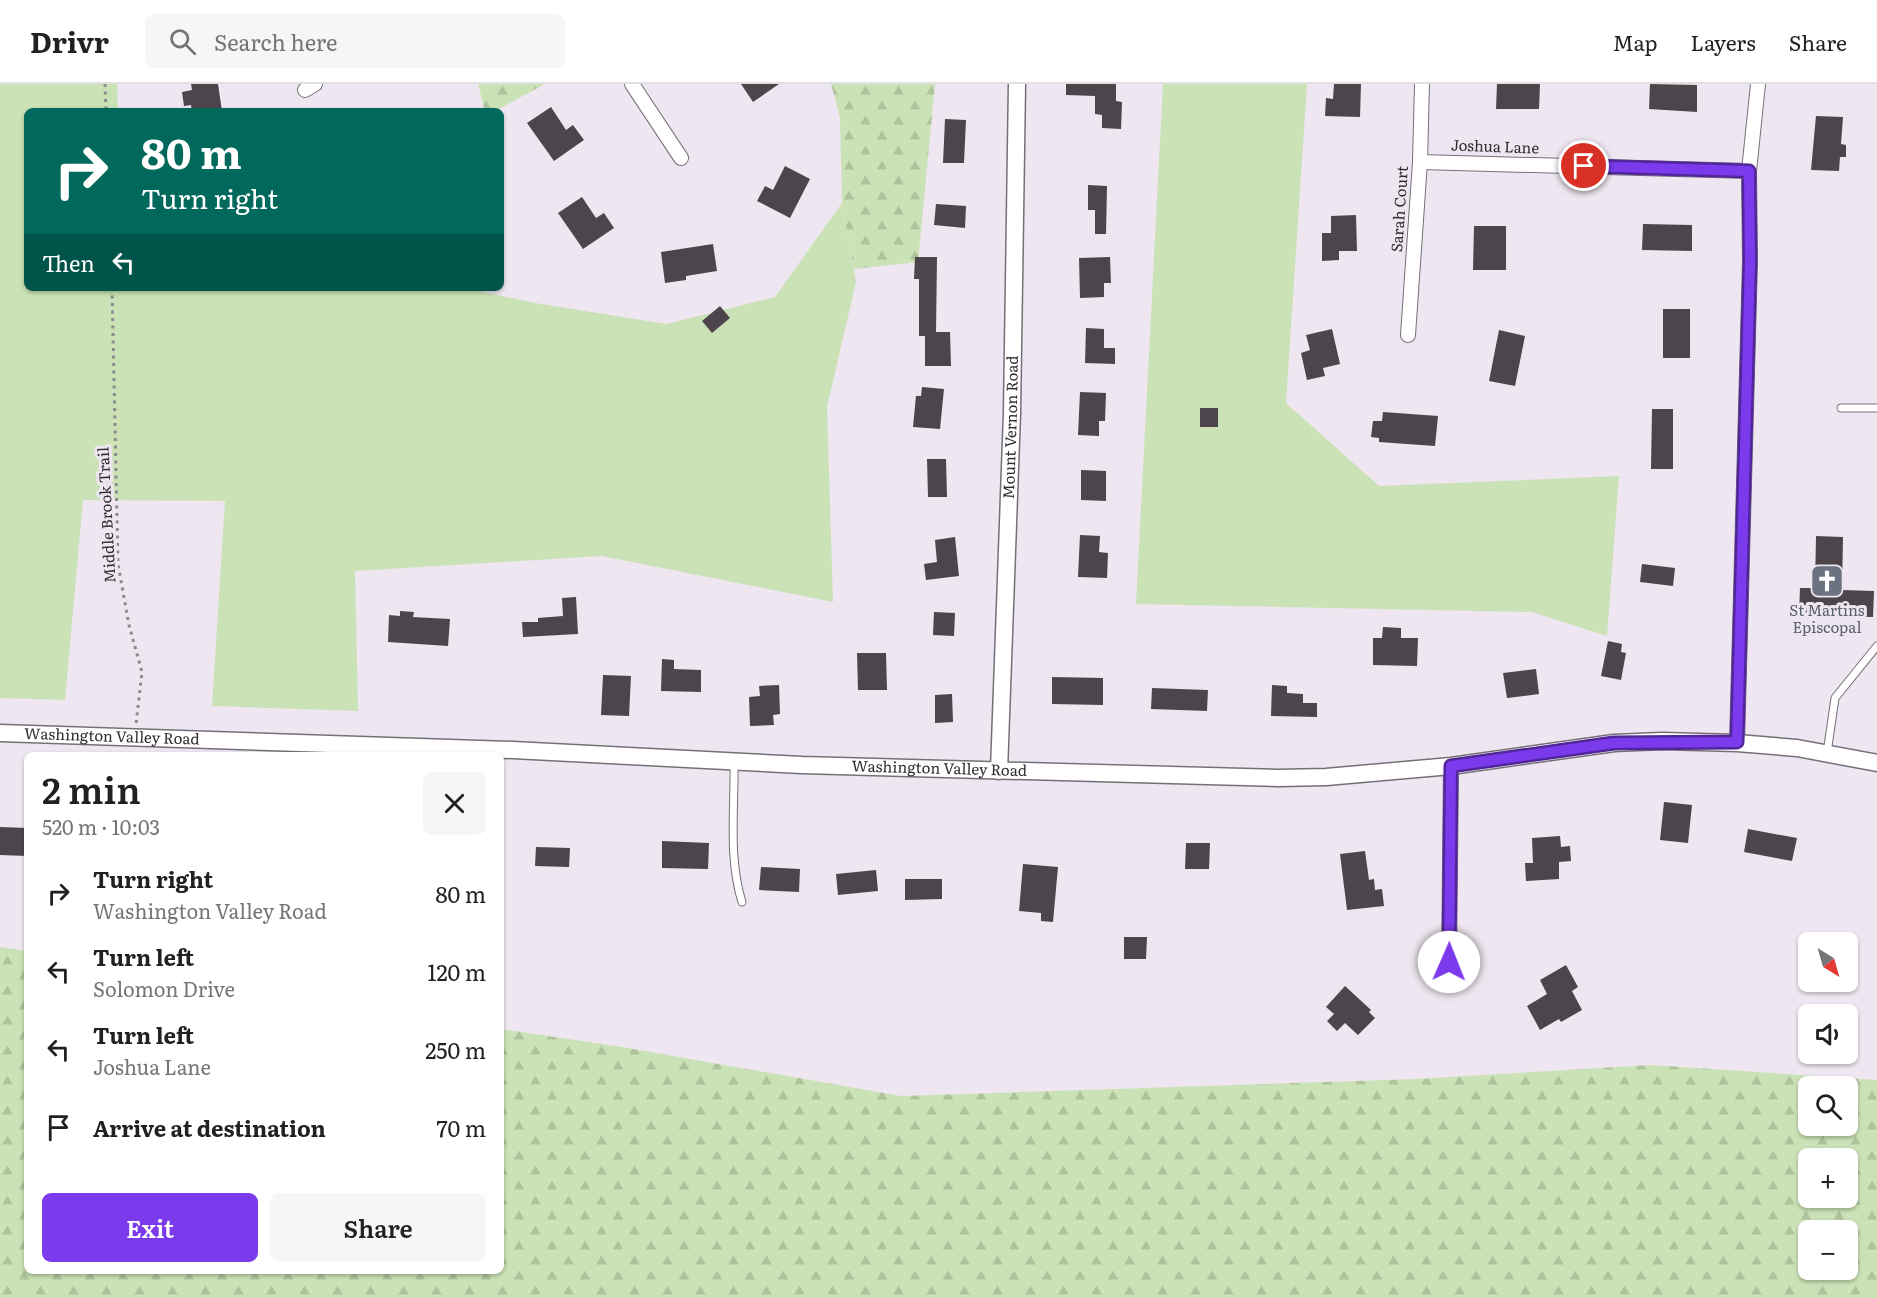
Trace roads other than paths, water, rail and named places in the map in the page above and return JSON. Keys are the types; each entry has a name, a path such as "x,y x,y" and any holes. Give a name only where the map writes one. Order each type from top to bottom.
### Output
{"street":[{"path":"632,84 681,158"},
{"name":"Mount Vernon Road","path":"999,771 1012,413 1017,84"},
{"name":"Sarah Court","path":"1408,336 1420,162 1422,84"},
{"path":"1737,742 1750,261 1749,171 1758,84"},
{"name":"Joshua Lane","path":"1420,162 1749,171"},
{"name":"Washington Valley Road","path":"0,733 513,750 734,762 1279,778 1326,777 1451,766 1614,743 1737,742 1797,748 1877,763"},
{"path":"1449,962 1451,766"}],"lane":[{"path":"1841,408 1877,408"},
{"path":"1827,753 1835,698 1877,646"},
{"path":"734,762 734,859 742,902"}],"place":[{"name":"St Martins Episcopal","path":"1827,581"}]}
